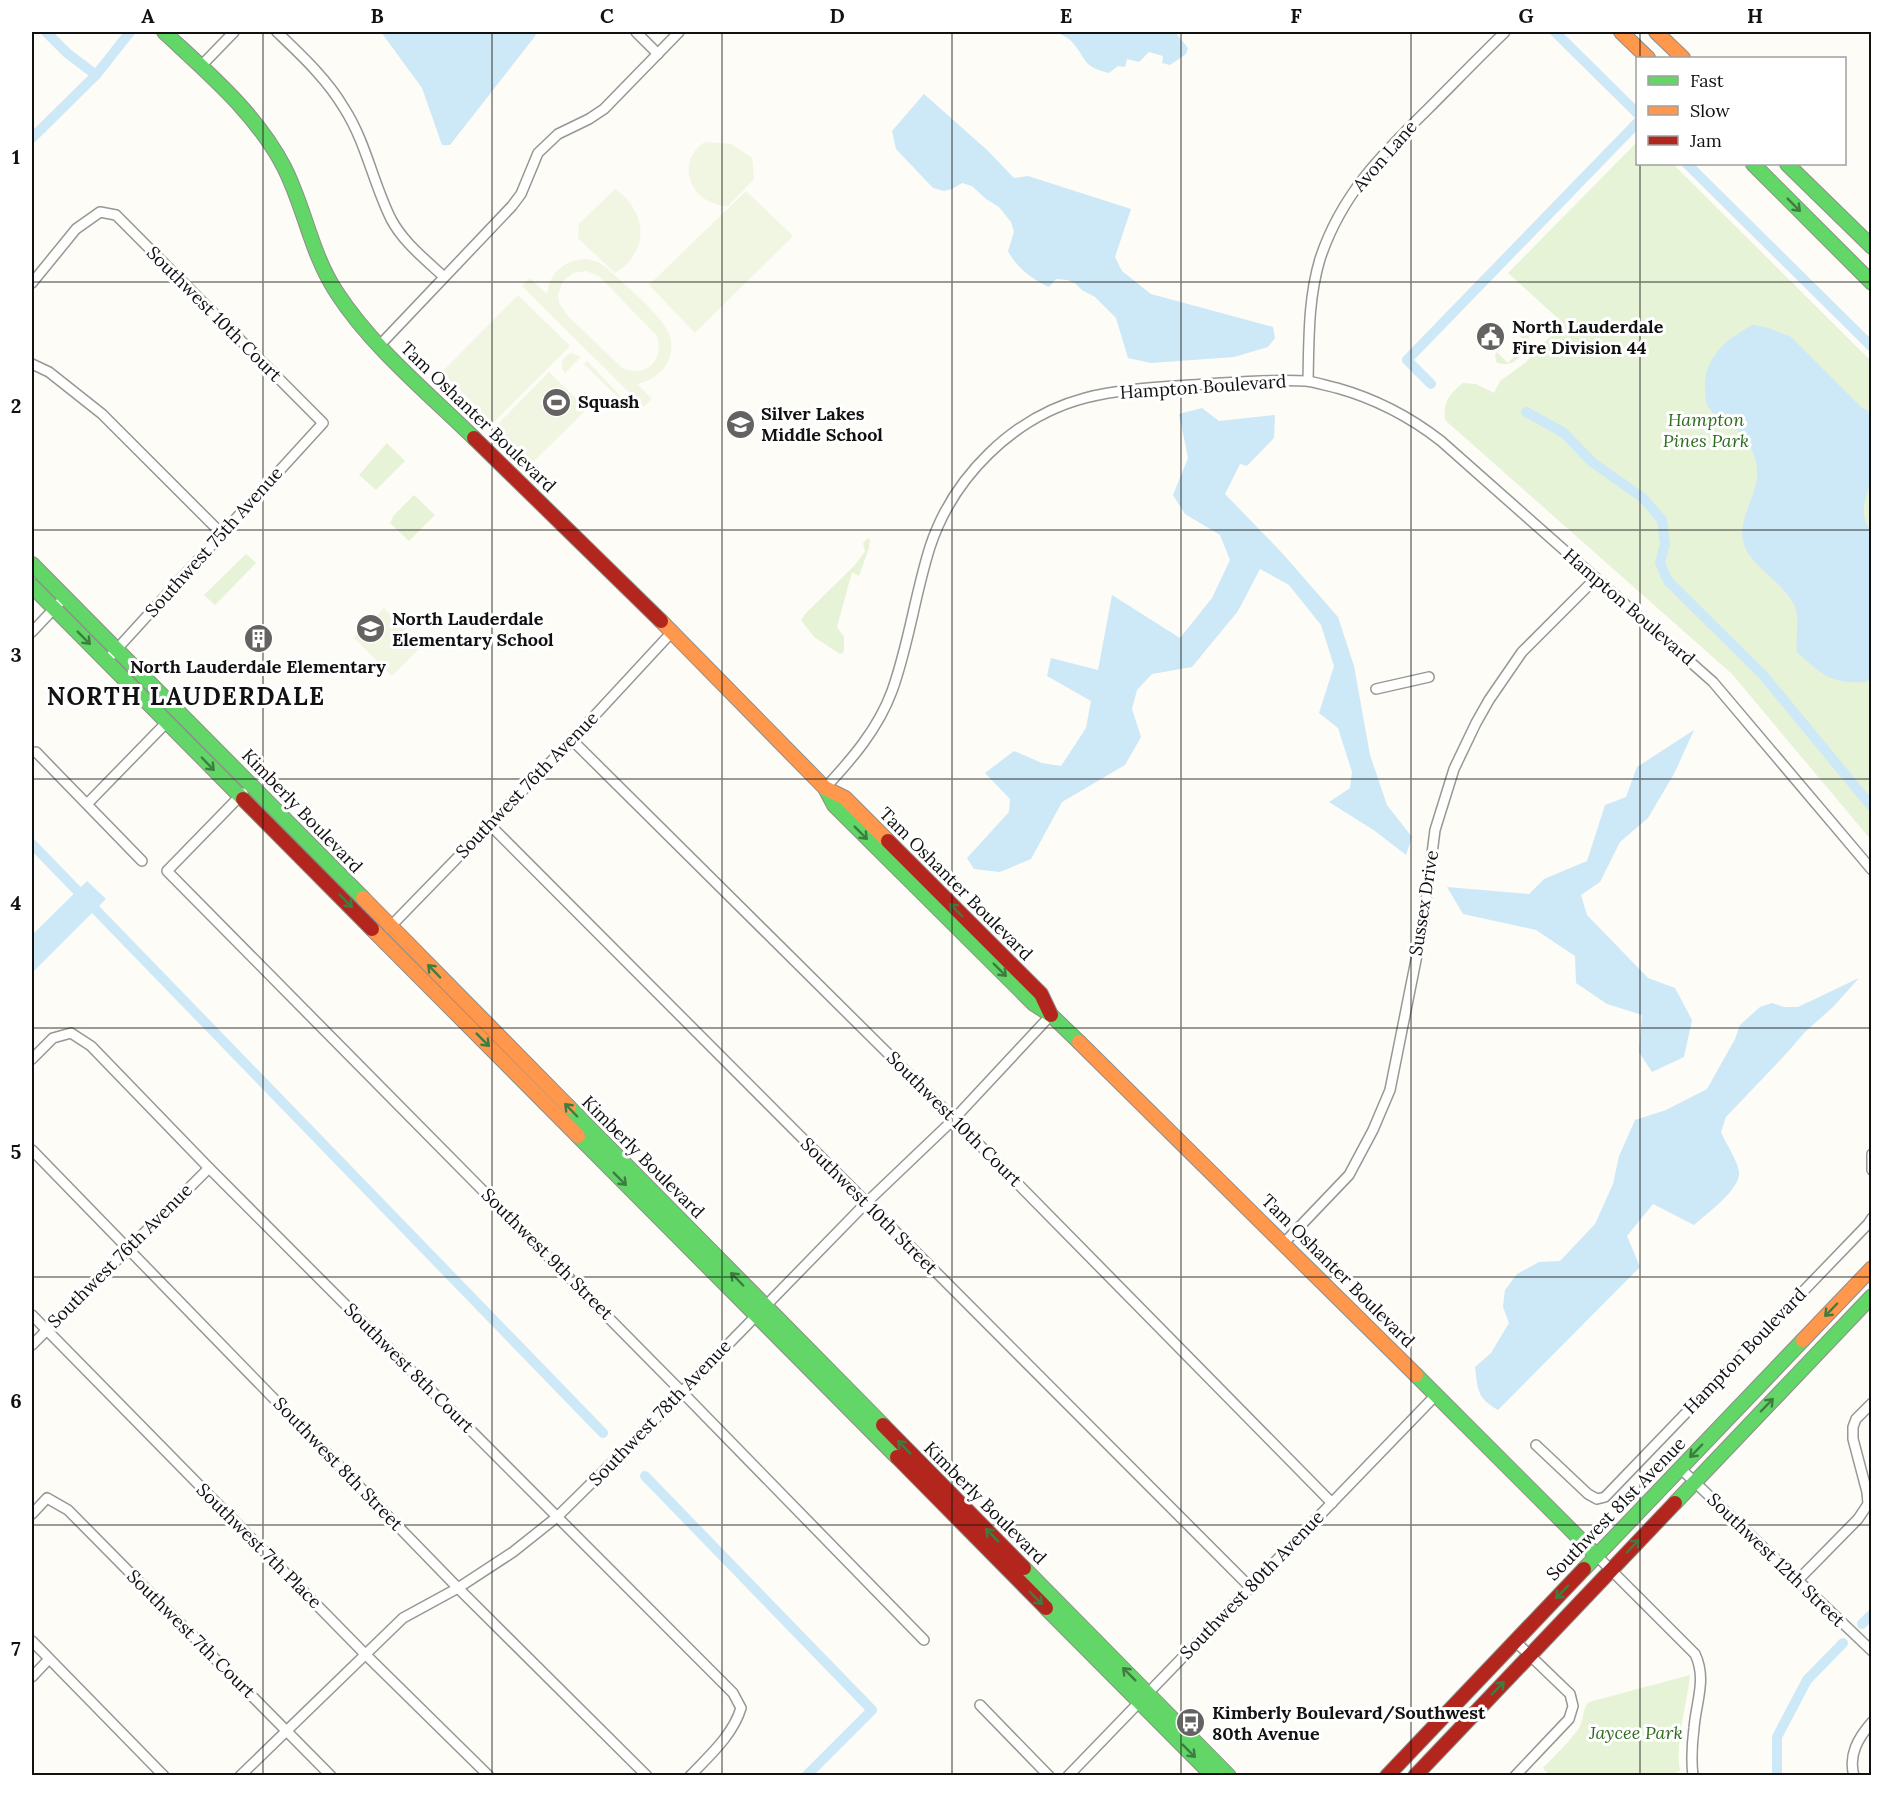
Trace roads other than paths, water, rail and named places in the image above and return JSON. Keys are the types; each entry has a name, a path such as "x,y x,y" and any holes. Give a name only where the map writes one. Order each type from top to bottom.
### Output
{"street":[{"name":"Tam Oshanter Boulevard","path":"164,32 245,111 266,136 285,167 325,272 358,323 379,346 672,632 825,788 834,805 1034,1004 1051,1015 1284,1243 1596,1556"},
{"path":"200,67 234,32"},
{"path":"277,32 304,58 344,108 361,139 391,218 402,237 444,277"},
{"path":"636,32 658,54"},
{"path":"379,346 512,206 521,194 538,153 558,134 604,109 679,32"},
{"name":"Avon Lane","path":"1308,381 1309,321 1320,261 1348,199 1367,171 1386,150 1505,32"},
{"path":"1621,32 1647,57"},
{"path":"1656,32 1682,57"},
{"path":"1754,165 1872,283"},
{"path":"1768,165 1785,176 1802,178"},
{"path":"1788,165 1872,247"},
{"name":"Southwest 10th Court","path":"32,282 76,229 100,212 116,215 323,423"},
{"path":"32,364 49,372 102,414 221,534"},
{"name":"Hampton Boulevard","path":"825,788 861,747 882,712 897,675 927,557 938,527 959,487 995,448 1044,414 1099,395 1132,390 1254,381 1308,381 1358,394 1411,418 1441,441 1713,682 1872,870"},
{"name":"Southwest 75th Avenue","path":"106,661 323,423"},
{"name":"Kimberly Boulevard","path":"32,564 338,873 385,931"},
{"name":"Sussex Drive","path":"1284,1243 1349,1175 1373,1130 1390,1090 1423,925 1435,830 1454,769 1480,716 1512,665 1596,578"},
{"name":"Kimberly Boulevard","path":"32,586 274,831 385,931 1144,1697 1229,1776"},
{"path":"32,632 65,597"},
{"name":"Southwest 76th Avenue","path":"385,931 572,740 672,632"},
{"path":"1376,689 1430,677"},
{"path":"87,804 167,722"},
{"name":"Southwest 10th Court","path":"572,740 954,1119 1332,1503"},
{"path":"36,752 142,861"},
{"path":"240,796 251,785"},
{"name":"Southwest 9th Street","path":"240,796 167,871 924,1640"},
{"name":"Southwest 10th Street","path":"489,824 1250,1587"},
{"path":"274,831 286,836 322,870 327,873 338,873"},
{"name":"Southwest 78th Avenue","path":"240,1776 403,1618 458,1588 513,1552 557,1517 866,1203 954,1119 1051,1015"},
{"name":"Southwest 8th Court","path":"32,1059 53,1038 71,1033 91,1046 209,1168 733,1693 741,1708 738,1720 718,1747 690,1776"},
{"name":"Southwest 8th Street","path":"32,1150 458,1588 647,1776"},
{"path":"1872,1154 1872,1170"},
{"name":"Southwest 76th Avenue","path":"32,1345 209,1168"},
{"name":"Hampton Boulevard","path":"1536,1445 1588,1494 1597,1499 1605,1497 1872,1218"},
{"name":"Southwest 81st Avenue","path":"1387,1776 1872,1268"},
{"name":"Southwest 81st Avenue","path":"1414,1776 1872,1296"},
{"name":"Southwest 7th Place","path":"32,1315 365,1654 489,1776"},
{"name":"Southwest 80th Avenue","path":"1068,1776 1436,1395"},
{"path":"1798,1580 1858,1519 1868,1504 1853,1439 1853,1427 1856,1419 1872,1403"},
{"name":"Southwest 12th Street","path":"1680,1468 1872,1651"},
{"name":"Southwest 7th Court","path":"32,1514 47,1498 68,1510 331,1776"},
{"path":"1596,1556 1695,1654 1700,1665 1702,1681 1694,1727 1693,1776"},
{"path":"32,1641 164,1776"},
{"path":"1515,1641 1570,1694 1573,1706 1569,1719 1515,1776"},
{"path":"32,1677 49,1659"},
{"name":"Kimberly Boulevard","path":"1144,1697 1213,1776"},
{"path":"980,1705 1049,1776"},
{"path":"1854,1776 1851,1768 1854,1746 1872,1722"}],"water":[{"path":"381,32 532,32 536,35 450,145 442,145 422,88"},
{"path":"1056,32 1175,32 1188,48 1186,54 1170,65 1162,63 1163,56 1149,52 1139,62 1127,59 1125,67 1118,66 1109,73 1094,68 1086,62 1071,41"},
{"path":"924,94 987,150 1014,178 1028,176 1131,209 1115,257 1122,271 1151,294 1273,327 1275,338 1268,347 1234,357 1151,363 1128,358 1116,318 1095,297 1067,280 1056,279 1049,287 1020,268 1008,251 1014,232 1011,222 999,207 972,186 962,183 944,191 933,188 896,149 892,131"},
{"path":"1753,325 1769,328 1791,337 1862,408 1871,412 1873,466 1864,503 1864,518 1872,532 1872,677 1866,682 1844,681 1828,676 1813,667 1797,652 1795,607 1784,591 1749,555 1745,547 1742,536 1743,526 1756,484 1756,462 1750,446 1743,437 1735,428 1712,412 1706,400 1705,386 1709,366 1720,349"},
{"path":"1202,408 1219,421 1275,415 1274,438 1247,466 1240,464 1225,494 1283,554 1338,617 1354,666 1370,755 1387,805 1412,837 1406,855 1375,831 1329,802 1350,788 1352,772 1338,728 1319,713 1334,666 1321,625 1289,585 1260,569 1238,611 1192,667 1152,674 1137,690 1132,709 1141,737 1125,765 1062,802 1031,859 1000,872 974,869 967,858 1009,812 1010,799 985,773 1014,751 1042,763 1061,766 1086,728 1091,701 1047,676 1051,658 1098,670 1112,595 1180,638 1212,598 1230,560 1220,535 1185,514 1173,495 1188,458 1179,414"},
{"path":"1694,730 1674,774 1648,818 1620,842 1600,882 1581,895 1587,915 1648,978 1675,988 1692,1020 1684,1057 1652,1072 1639,1052 1642,1015 1607,1004 1576,983 1575,956 1536,930 1463,914 1447,887 1529,894 1544,879 1587,861 1605,805 1626,797 1637,767"},
{"path":"87,881 106,899 32,973 32,935"},
{"path":"1859,978 1726,1117 1721,1132 1739,1172 1738,1179 1729,1193 1694,1225 1653,1204 1627,1236 1640,1267 1498,1410 1486,1401 1478,1388 1475,1367 1491,1353 1509,1323 1503,1307 1505,1290 1517,1274 1539,1262 1560,1261 1595,1224 1613,1184 1619,1156 1635,1120 1666,1110 1707,1089 1735,1039 1740,1025 1760,1007 1772,1003 1784,1007 1798,1007"}],"waterway":[{"path":"46,32 67,53 96,75 130,32"},
{"path":"1555,32 1636,112"},
{"path":"32,138 96,75"},
{"path":"1431,384 1407,360 1636,124"},
{"path":"1688,165 1872,347"},
{"path":"1526,412 1564,433 1592,462 1643,498 1662,520 1665,544 1660,563 1668,581 1763,675 1872,807"},
{"path":"32,844 603,1433"},
{"path":"645,1476 872,1710 806,1776"},
{"path":"1862,1624 1872,1614"},
{"path":"1777,1776 1777,1737 1807,1680 1843,1643"}],"place":[{"name":"North Lauderdale Fire Division 44","path":"1491,337"},
{"name":"Squash","path":"557,402"},
{"name":"Silver Lakes Middle School","path":"740,424"},
{"name":"North Lauderdale Elementary School","path":"371,629"},
{"name":"North Lauderdale Elementary","path":"258,638"},
{"name":"Kimberly Boulevard/Southwest 80th Avenue","path":"1191,1723"}],"district":[{"name":"NORTH LAUDERDALE","path":"186,697"}],"park label":[{"name":"Hampton Pines Park","path":"1706,430"},
{"name":"Jaycee Park","path":"1636,1733"}]}
